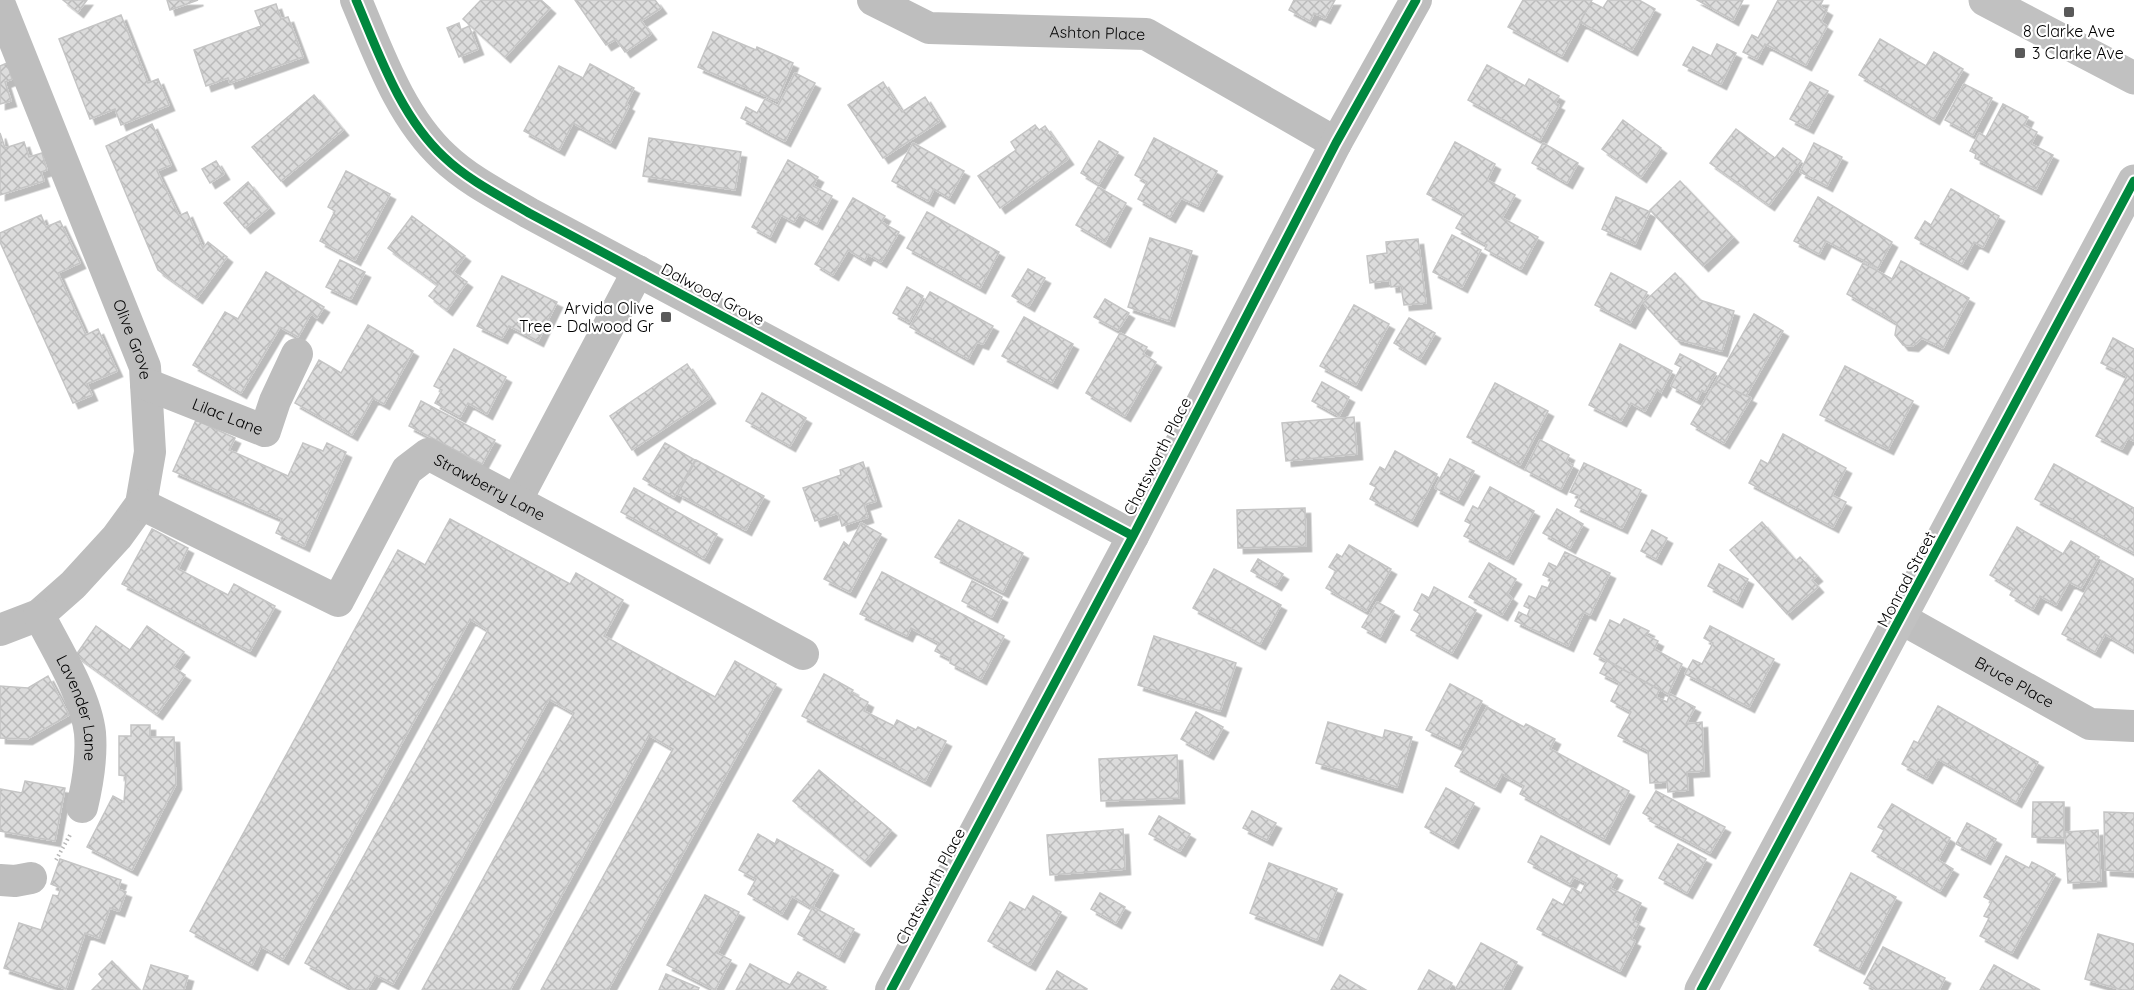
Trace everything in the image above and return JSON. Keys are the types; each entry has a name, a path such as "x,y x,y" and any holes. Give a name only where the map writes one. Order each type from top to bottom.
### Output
{"street":[{"name":"Dalwood Grove","path":"356,0 395,89 418,127 443,157 493,192 1133,536"},
{"name":"Ashton Place","path":"873,0 929,28 1146,34 1336,142"},
{"name":"Chatsworth Place","path":"891,990 1133,536 1336,142 1416,0"},
{"path":"1985,0 2134,78"},
{"name":"Olive Grove","path":"0,4 145,367 150,452 141,504 117,537 73,585 39,615 0,630"},
{"name":"Monrad Street","path":"1701,990 1902,619 2134,181"},
{"path":"516,501 638,271"},
{"name":"Lilac Lane","path":"146,384 265,432 275,401 297,354"},
{"name":"Strawberry Lane","path":"141,504 338,601 407,470 428,454 803,654"},
{"name":"Lavender Lane","path":"39,615 68,672 90,731 89,777 82,807"},
{"name":"Bruce Place","path":"1902,619 2091,724 2134,726"},
{"path":"0,880 15,881 31,878"}],"path":[{"path":"31,878 45,869 66,846 82,807"}],"building":[{"path":"63,0 87,0 78,12"},
{"path":"167,0 198,0 170,10"},
{"path":"481,0 541,0 550,8 505,57 463,19"},
{"path":"575,0 655,0 661,8 641,21 651,34 625,52 616,39 606,45"},
{"path":"1294,0 1335,0 1325,18 1314,13 1310,21 1289,10"},
{"path":"1523,0 1592,0 1562,56 1508,27"},
{"path":"1608,0 1639,0 1655,9 1632,50 1580,22 1591,2 1603,8"},
{"path":"1697,0 1743,0 1733,20"},
{"path":"1778,0 1823,0 1820,6 1827,10 1821,22 1827,26 1806,65 1765,44 1757,59 1743,52 1752,35 1758,38"},
{"path":"276,4 281,19 288,17 303,57 230,83 228,78 206,86 194,50 261,26 255,11"},
{"path":"121,15 148,83 158,79 169,105 121,125 115,109 90,119 59,39"},
{"path":"459,23 461,30 469,26 478,49 459,57 447,28"},
{"path":"713,32 756,50 757,47 793,63 777,101 698,67"},
{"path":"1880,39 1926,66 1934,52 1963,69 1934,119 1859,75"},
{"path":"1717,44 1736,53 1721,84 1683,65 1693,47 1711,56"},
{"path":"7,63 12,79 5,82 11,101 0,104 0,66"},
{"path":"590,64 634,88 626,104 629,106 610,143 573,123 559,150 524,131 559,66 583,78"},
{"path":"1487,65 1525,86 1529,79 1559,96 1555,103 1559,105 1540,140 1468,100"},
{"path":"795,73 815,83 785,141 741,118 746,107 757,113 765,99 778,106"},
{"path":"883,82 902,112 925,97 940,121 883,158 848,105"},
{"path":"1810,82 1828,91 1808,128 1790,119"},
{"path":"1964,84 1992,98 1973,135 1945,120"},
{"path":"314,95 343,130 281,181 252,147"},
{"path":"2003,104 2028,117 2024,125 2037,132 2031,144 2053,155 2036,189 1975,158 1976,154 1970,151 1979,133 1986,137"},
{"path":"1623,120 1661,148 1641,177 1602,149"},
{"path":"152,124 171,165 157,171 179,216 187,212 203,248 208,242 227,257 197,298 158,270 106,146"},
{"path":"1035,125 1039,130 1045,126 1068,159 1000,208 978,176 1016,150 1011,142"},
{"path":"1736,129 1775,158 1783,148 1801,161 1769,205 1710,163"},
{"path":"0,133 5,148 24,142 29,157 42,153 47,170 41,172 44,181 0,195"},
{"path":"649,138 741,152 735,190 643,176"},
{"path":"1154,138 1217,171 1198,206 1181,198 1170,217 1138,199 1147,182 1135,175"},
{"path":"1099,141 1118,152 1099,184 1081,173"},
{"path":"1455,142 1495,164 1487,180 1515,195 1502,218 1538,237 1521,269 1485,249 1487,245 1456,228 1464,214 1427,194"},
{"path":"913,143 964,171 949,198 934,189 928,201 892,181"},
{"path":"1543,143 1578,163 1567,183 1532,163"},
{"path":"1814,143 1842,157 1827,186 1800,172"},
{"path":"788,160 818,177 813,186 832,196 817,224 799,214 794,222 781,215 770,237 752,227"},
{"path":"216,161 224,174 210,183 202,169"},
{"path":"346,171 390,194 355,260 320,241 335,211 328,207"},
{"path":"1680,181 1733,237 1703,266 1650,210"},
{"path":"248,182 269,208 245,228 224,203"},
{"path":"1098,187 1126,203 1105,242 1076,225"},
{"path":"1951,189 1999,216 1983,247 1974,242 1962,264 1915,238 1925,221 1931,225"},
{"path":"1616,197 1650,212 1635,244 1602,229"},
{"path":"1818,197 1892,242 1878,268 1826,241 1819,254 1794,241"},
{"path":"853,198 885,216 881,222 899,232 881,262 868,254 865,260 848,250 833,275 815,264"},
{"path":"927,212 999,252 980,288 907,248"},
{"path":"41,215 46,227 60,221 80,263 58,273 86,335 98,329 117,371 87,384 92,395 73,403 0,242 0,233"},
{"path":"412,216 465,256 453,272 467,282 447,310 429,296 438,285 388,248"},
{"path":"1452,235 1481,250 1462,287 1433,272"},
{"path":"1150,238 1192,251 1169,321 1128,307"},
{"path":"1418,239 1426,303 1404,305 1401,286 1391,287 1390,280 1370,283 1367,256 1387,253 1386,242"},
{"path":"340,260 365,272 351,299 326,287"},
{"path":"1901,261 1969,298 1943,348 1922,338 1913,346 1903,345 1895,335 1897,323 1847,294 1863,263 1892,279"},
{"path":"1028,269 1045,278 1029,306 1012,296"},
{"path":"266,272 324,307 317,318 311,314 298,337 280,327 241,393 193,365 225,312 238,319"},
{"path":"1611,273 1647,292 1630,323 1595,305"},
{"path":"1675,273 1700,300 1734,311 1722,351 1676,339 1643,303"},
{"path":"502,276 557,302 538,341 509,326 502,338 477,326"},
{"path":"907,287 923,296 909,322 893,313"},
{"path":"930,292 993,326 983,344 977,342 968,359 910,327"},
{"path":"1105,299 1129,313 1118,330 1094,317"},
{"path":"1354,305 1389,324 1356,385 1320,366"},
{"path":"1754,314 1783,331 1746,396 1716,381"},
{"path":"1024,317 1073,344 1052,383 1002,356"},
{"path":"1409,318 1435,333 1420,359 1394,343"},
{"path":"368,325 413,351 384,404 373,398 352,435 295,403 319,360 341,373"},
{"path":"1120,333 1147,347 1143,354 1156,362 1125,416 1086,393"},
{"path":"2113,338 2134,349 2134,441 2128,438 2122,449 2096,436 2127,376 2101,363"},
{"path":"1620,344 1672,371 1661,392 1657,389 1645,411 1631,403 1621,421 1589,405"},
{"path":"454,349 506,377 487,414 468,403 460,417 435,403 442,390 434,386"},
{"path":"1680,354 1716,373 1705,392 1702,390 1697,400 1671,386 1681,367 1675,364"},
{"path":"687,364 710,398 632,450 610,416"},
{"path":"1845,366 1913,401 1888,449 1820,415"},
{"path":"1716,381 1751,398 1724,443 1691,424"},
{"path":"1322,382 1349,397 1339,416 1312,401"},
{"path":"1495,383 1548,411 1520,465 1467,437"},
{"path":"762,393 806,418 790,446 746,421"},
{"path":"421,401 495,440 482,464 409,426"},
{"path":"1354,417 1357,454 1286,461 1282,423"},
{"path":"196,420 235,438 229,450 288,476 303,443 323,451 327,443 346,452 304,546 276,533 282,519 173,471"},
{"path":"1783,434 1846,468 1832,495 1846,502 1833,527 1749,483 1761,460 1768,464"},
{"path":"1540,440 1569,455 1566,461 1573,465 1561,489 1525,470"},
{"path":"665,443 695,460 674,497 643,479"},
{"path":"1395,451 1437,474 1412,521 1370,499 1376,487 1370,484 1380,467 1385,470"},
{"path":"1450,459 1474,471 1458,500 1435,488"},
{"path":"696,460 764,496 746,530 678,494"},
{"path":"863,462 876,501 864,505 868,517 842,526 838,513 815,521 803,488 841,475 840,470"},
{"path":"1584,463 1641,490 1622,528 1575,506 1580,496 1570,492"},
{"path":"2054,464 2134,508 2134,553 2035,499"},
{"path":"1490,487 1534,511 1508,559 1464,536 1471,524 1465,521 1473,506 1478,509"},
{"path":"634,488 717,534 704,558 621,512"},
{"path":"1305,508 1306,546 1238,548 1237,510"},
{"path":"1557,509 1583,524 1570,548 1543,533"},
{"path":"450,519 570,584 576,573 623,600 604,636 715,697 735,661 776,684 608,990 541,990 673,749 649,735 510,990 422,990 574,713 549,699 393,984 376,975 367,990 354,990 305,963 488,630 470,619 283,959 261,946 252,965 190,931 398,550 425,565"},
{"path":"959,520 1023,553 1003,592 935,557"},
{"path":"1762,522 1796,561 1800,557 1817,576 1812,580 1818,587 1787,614 1730,550"},
{"path":"861,523 881,534 850,592 824,579 844,542 849,546"},
{"path":"2017,527 2063,554 2071,541 2099,557 2081,588 2069,582 2056,605 2040,596 2033,609 2010,595 2013,589 1990,575"},
{"path":"152,529 188,548 178,569 228,595 234,584 275,606 250,651 122,584"},
{"path":"1652,530 1667,538 1656,559 1641,551"},
{"path":"1349,545 1391,569 1366,611 1326,588 1336,571 1329,567 1337,554 1342,557"},
{"path":"1565,552 1610,573 1590,615 1584,612 1568,646 1515,621 1519,612 1527,616 1530,609 1524,606 1529,596 1536,599 1542,586 1548,588 1552,579 1543,575 1549,563 1557,567"},
{"path":"1258,559 1283,574 1276,585 1251,571"},
{"path":"2102,561 2134,579 2134,651 2105,634 2095,652 2062,634"},
{"path":"1489,563 1516,579 1507,594 1512,598 1502,615 1469,597"},
{"path":"1719,564 1748,579 1737,602 1708,586"},
{"path":"1214,569 1281,605 1260,644 1193,608"},
{"path":"882,572 1004,636 981,679 950,663 951,659 935,651 939,643 911,628 907,636 860,614"},
{"path":"972,581 1002,597 992,617 962,601"},
{"path":"1434,587 1476,610 1452,653 1411,630 1420,614 1414,610 1422,594 1429,598"},
{"path":"1377,602 1394,611 1380,637 1362,627"},
{"path":"1624,619 1649,631 1646,635 1658,641 1654,649 1682,664 1668,694 1594,654 1610,620 1620,625"},
{"path":"96,626 130,650 147,626 184,652 173,667 185,675 157,714 76,655"},
{"path":"1710,626 1774,659 1749,707 1685,674 1693,660 1702,664 1713,643 1704,638"},
{"path":"1154,636 1236,663 1220,711 1138,685"},
{"path":"1607,660 1659,690 1656,697 1667,702 1670,694 1695,707 1686,724 1702,722 1704,771 1687,772 1688,790 1668,792 1667,782 1650,783 1648,751 1618,736 1631,712 1611,701 1620,683 1600,673"},
{"path":"824,674 853,690 851,693 868,702 864,711 894,726 897,720 916,730 918,727 946,741 925,781 802,716"},
{"path":"48,676 69,715 27,739 0,738 0,686 28,688"},
{"path":"1450,684 1482,701 1459,746 1426,730"},
{"path":"1938,706 2038,762 2016,802 1938,759 1927,778 1902,764 1914,741 1918,743"},
{"path":"1487,707 1524,727 1526,724 1555,739 1550,749 1629,791 1604,839 1520,794 1524,786 1502,774 1495,787 1455,766"},
{"path":"1196,712 1223,727 1208,754 1181,739"},
{"path":"1328,722 1383,738 1385,730 1412,737 1397,787 1316,763"},
{"path":"131,725 150,725 150,737 174,737 176,784 132,870 87,847 113,796 124,802 126,776 119,775 119,736 131,736"},
{"path":"1177,755 1179,798 1101,801 1099,759"},
{"path":"819,770 891,830 865,861 793,801"},
{"path":"25,781 65,788 55,841 0,831 0,789 22,793"},
{"path":"1446,788 1474,803 1453,843 1425,827"},
{"path":"1656,791 1725,827 1710,853 1650,821 1653,819 1643,813"},
{"path":"2033,802 2064,802 2064,838 2032,837"},
{"path":"1892,804 1950,838 1938,860 1953,869 1940,891 1872,851 1884,830 1878,827"},
{"path":"1252,811 1276,823 1267,840 1243,828"},
{"path":"2104,812 2134,813 2134,872 2105,870"},
{"path":"1159,816 1190,834 1180,851 1149,834"},
{"path":"1967,823 1996,839 1985,859 1956,844"},
{"path":"1123,829 1125,869 1050,875 1047,835"},
{"path":"2098,830 2101,881 2068,883 2065,832"},
{"path":"758,834 775,844 777,839 833,870 812,908 792,896 782,914 748,894 756,879 739,870"},
{"path":"1541,836 1617,875 1610,888 1641,903 1633,920 1639,923 1631,939 1635,941 1620,971 1537,929 1553,899 1563,905 1572,888 1581,893 1586,883 1574,877 1570,884 1528,862"},
{"path":"1678,844 1706,859 1687,893 1659,878"},
{"path":"2006,856 2029,868 2032,862 2055,874 2012,953 1980,936 1989,918 1984,916 1992,901 1984,897"},
{"path":"60,859 121,880 118,889 126,892 119,911 110,908 99,938 85,933 66,989 4,968 19,923 41,930 53,895 58,896 61,888 51,884"},
{"path":"1269,863 1337,889 1317,940 1250,913"},
{"path":"1851,873 1896,897 1859,969 1814,945"},
{"path":"1100,893 1125,907 1116,923 1091,909"},
{"path":"705,895 739,912 717,953 731,960 715,990 667,965"},
{"path":"1033,896 1061,912 1030,965 988,941 1010,902 1025,910"},
{"path":"813,907 854,929 839,957 798,934"},
{"path":"2098,934 2134,944 2134,990 2122,990 2085,979"},
{"path":"1481,943 1517,962 1502,990 1459,990 1456,988"},
{"path":"1883,947 1945,978 1939,990 1877,990 1864,983"},
{"path":"112,961 140,990 92,990 103,979 99,974"},
{"path":"750,964 790,985 798,972 826,987 824,990 736,990"},
{"path":"151,965 188,976 184,990 143,990"},
{"path":"1994,965 2040,990 1980,990"},
{"path":"1429,970 1452,983 1448,990 1418,990"},
{"path":"1057,971 1087,989 1046,990"},
{"path":"666,974 699,988 698,990 659,990"},
{"path":"1340,975 1366,990 1331,990"}],"cycle path":[{"path":"356,0 382,63 415,123 444,157 474,180 529,213 1133,536"},
{"path":"891,990 1133,536 1336,143 1416,0"},
{"path":"1701,990 2134,181"}],"place":[{"name":"8 Clarke Ave","path":"2069,12"},
{"name":"3 Clarke Ave","path":"2020,53"},
{"name":"Arvida Olive Tree - Dalwood Gr","path":"666,317"}]}
